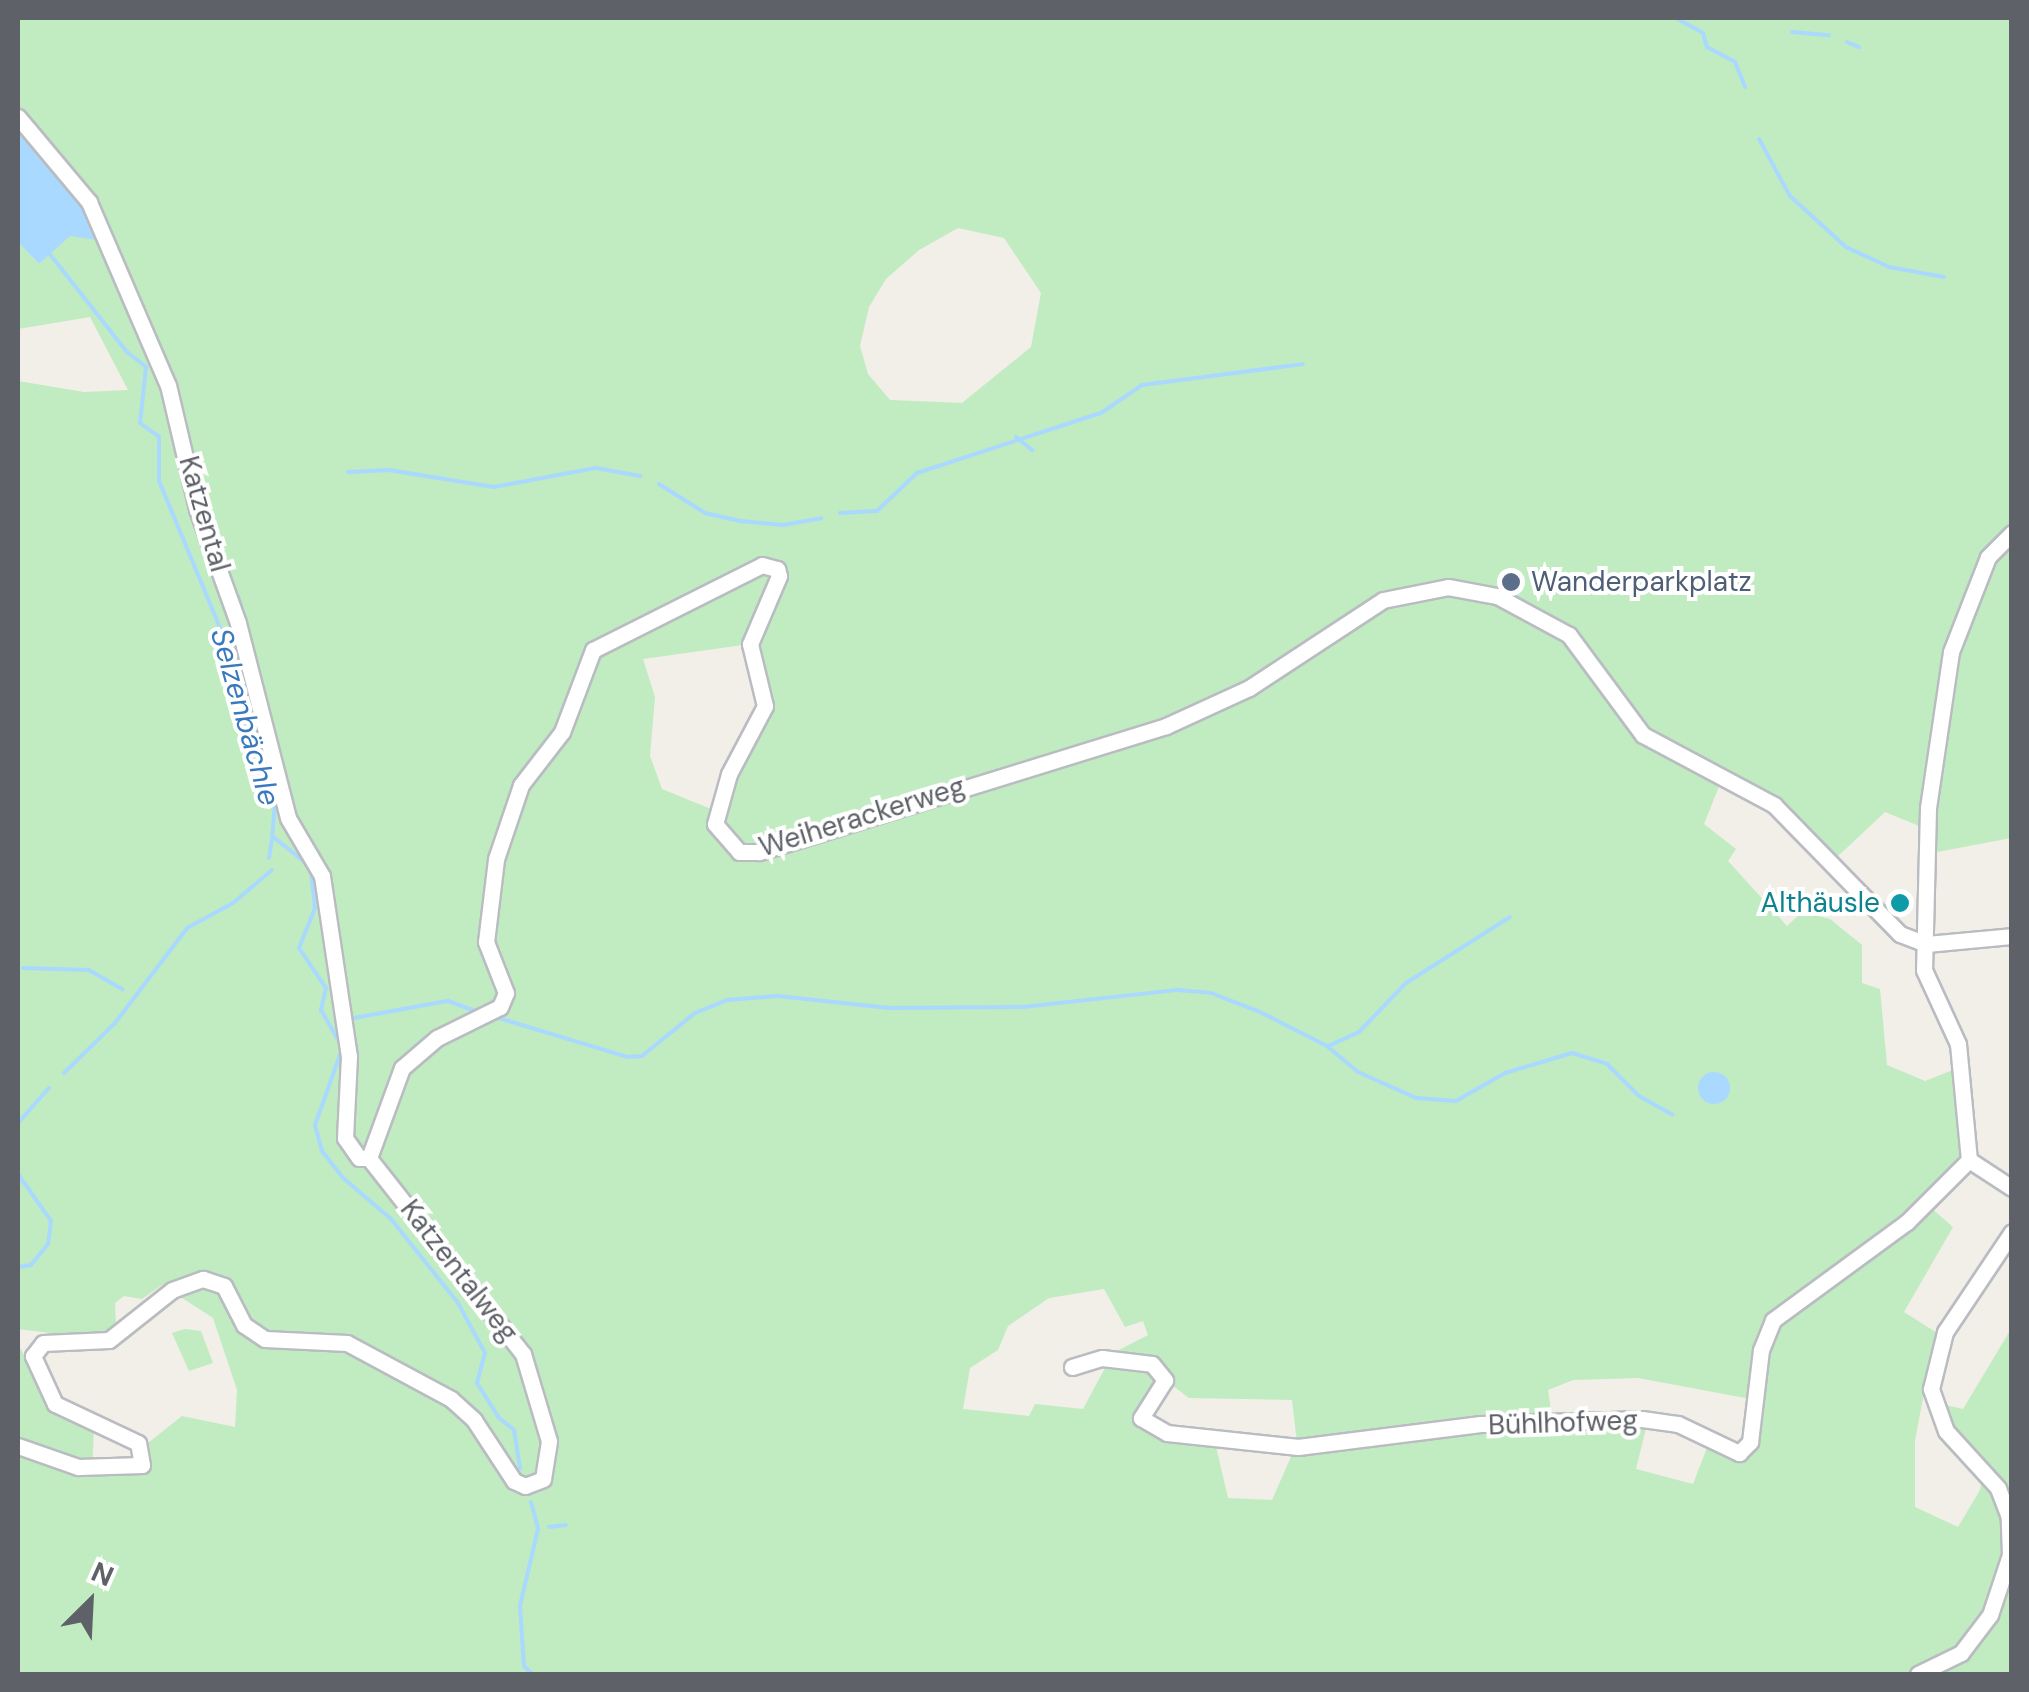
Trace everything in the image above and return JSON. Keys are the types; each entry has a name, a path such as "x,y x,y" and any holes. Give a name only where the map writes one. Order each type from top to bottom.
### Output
{"street":[{"name":"Katzental","path":"18,118 89,202 168,386 196,509 238,622 288,818 322,876 349,1056 345,1138 359,1158 370,1158"},
{"path":"2012,533 1988,557 1951,652 1928,808 1924,970 1963,1067 1969,1160 2012,1188"},
{"name":"Weiherackerweg","path":"370,1158 402,1068 437,1038 488,1018 506,993 486,942 505,828 521,785 573,712 581,670 593,650 762,564 777,569 778,576 750,644 765,706 729,774 715,824 739,852 759,852 1166,726 1250,688 1383,600 1448,587 1511,601 1570,635 1643,735 1774,804 1900,934 1926,944"},
{"path":"1926,944 2012,936"},
{"name":"Katzentalweg","path":"18,1446 78,1467 142,1464 138,1443 56,1404 33,1356 43,1343 109,1340 172,1290 203,1278 224,1286 244,1325 265,1340 346,1343 452,1399 474,1420 514,1481 525,1486 543,1479 549,1441 523,1354 370,1158"},
{"name":"Bühlhofweg","path":"1072,1367 1122,1359 1164,1373 1141,1418 1167,1433 1298,1448 1481,1424 1642,1419 1678,1424 1739,1453 1750,1442 1762,1350 1773,1320 1907,1222 1969,1160"},
{"path":"1918,1674 1961,1653 2002,1589 2009,1517 1998,1488 1960,1450 1938,1414 1933,1364 1945,1332 2012,1232"}],"green space":[{"path":"18,18 2011,18 2011,838 1932,853 1929,830 1885,812 1836,858 1791,818 1722,779 1704,824 1736,849 1728,861 1787,926 1802,912 1830,919 1862,945 1862,983 1880,989 1887,1065 1925,1081 1958,1068 1964,1159 1930,1207 1953,1227 1904,1312 1945,1338 1941,1404 1963,1409 2011,1329 2011,1674 18,1674 18,1344 53,1408 94,1428 92,1472 135,1473 152,1464 148,1443 182,1416 235,1427 237,1390 213,1318 162,1285 142,1299 124,1296 115,1303 116,1327 90,1338 18,1329 18,381 84,392 128,390 90,317 18,329 18,242 39,264 70,235 109,242 18,117","holes":["958,228 1004,238 1041,293 1031,347 962,403 890,400 868,374 860,346 869,307 886,279 919,250","750,644 765,706 711,809 662,789 650,756 655,697 643,659","1104,1289 1125,1327 1143,1321 1148,1335 1113,1353 1083,1409 1035,1404 1029,1416 963,1409 970,1368 998,1350 1008,1326 1049,1298","1638,1378 1756,1400 1739,1453 1710,1440 1693,1484 1636,1469 1649,1416 1552,1419 1548,1390 1573,1380","1168,1382 1189,1398 1292,1400 1297,1443 1272,1500 1228,1498 1214,1438 1146,1421","1925,1388 1960,1450 1983,1470 1980,1490 1958,1527 1915,1507 1915,1440"]},
{"path":"185,1329 201,1331 213,1363 189,1371 172,1333"}],"water":[{"path":"18,117 111,242 70,236 39,264 18,242"},
{"path":"1714,1072 1725,1077 1730,1088 1725,1099 1714,1104 1703,1099 1698,1088 1703,1077"}],"waterway":[{"path":"1676,18 1703,33 1707,47 1735,62 1745,87"},
{"path":"1792,32 1829,35"},
{"path":"1847,42 1859,47"},
{"path":"1759,139 1790,196 1846,247 1889,267 1944,277"},
{"name":"Selzenbächle","path":"49,253 127,352 146,367 140,423 159,437 159,481 227,644 226,677 245,710 251,762 275,804 272,836 306,863"},
{"path":"840,513 877,511 917,473 1101,413 1142,385 1303,364"},
{"path":"1016,437 1032,450"},
{"path":"348,472 389,470 494,487 596,468 640,476"},
{"path":"659,484 705,513 741,521 783,525 821,518"},
{"path":"238,596 247,627"},
{"path":"269,858 272,839"},
{"path":"64,1073 115,1023 187,928 233,903 272,870"},
{"name":"Selzenbächle","path":"311,870 315,908 299,948 326,988 321,1010 340,1043"},
{"path":"1328,1046 1359,1032 1406,983 1510,917"},
{"path":"23,968 89,970 123,990"},
{"path":"492,1016 628,1057 642,1056 695,1013 727,1000 778,996 889,1008 1023,1007 1178,990 1211,993 1260,1012 1327,1046 1358,1072 1416,1098 1456,1101 1505,1073 1572,1053 1607,1064 1639,1096 1672,1114"},
{"path":"354,1018 448,1001 479,1012"},
{"name":"Selzenbächle","path":"341,1052 315,1125 322,1151 342,1177 391,1219 458,1303 485,1353 477,1383 498,1417 514,1430 520,1469"},
{"path":"18,1123 49,1088"},
{"path":"18,1174 51,1221 48,1244 31,1265 18,1267"},
{"name":"Selzenbächle","path":"531,1502 538,1529 520,1606 524,1666 532,1674"},
{"path":"549,1527 566,1525"}],"place":[{"name":"Wanderparkplatz","path":"1511,582"},
{"name":"Althäusle","path":"1900,903"}]}
